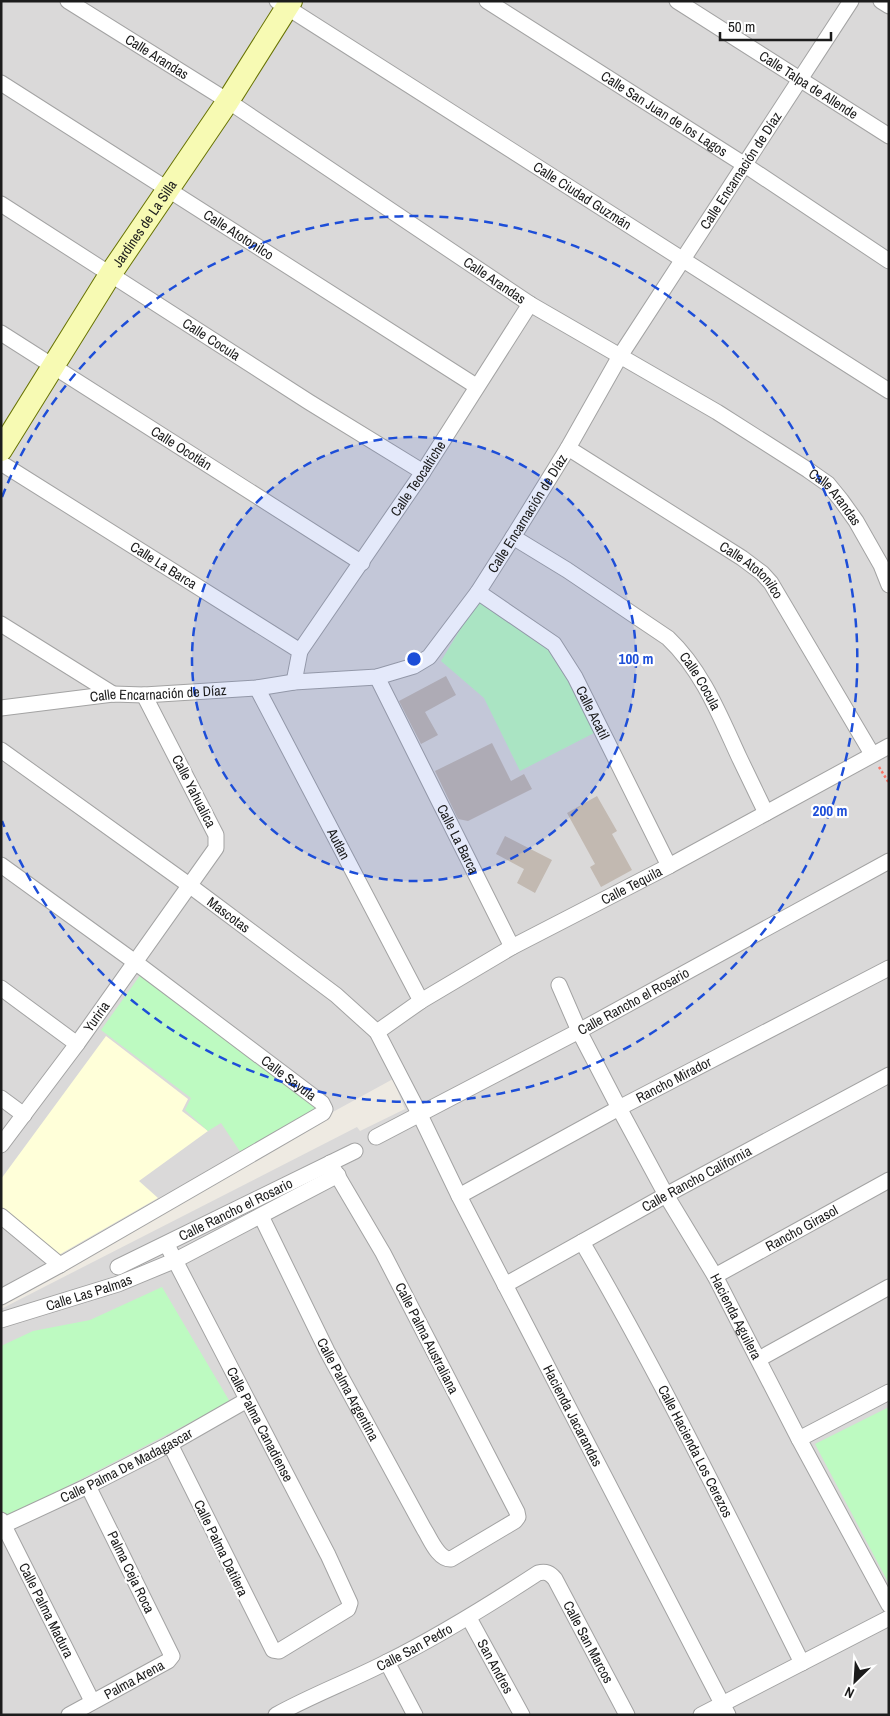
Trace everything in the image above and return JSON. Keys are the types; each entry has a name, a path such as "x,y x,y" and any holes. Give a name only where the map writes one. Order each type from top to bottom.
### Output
{"street":[{"name":"Calle Arandas","path":"68,1 228,102 530,304 717,412 828,484 856,520 881,565 889,585"},
{"name":"Calle San Juan de los Lagos","path":"487,1 745,165 889,261"},
{"name":"Calle Talpa de Allende","path":"677,1 889,136"},
{"name":"Calle Encarnación de Díaz","path":"1,708 113,694 144,695 258,688 294,682 377,678 414,666 429,657 478,592 568,448 620,356 851,1"},
{"path":"881,1 889,6"},
{"name":"Jardines de La Silla","path":"1,450 111,273 228,102 285,3"},
{"name":"Calle Ciudad Guzmán","path":"285,3 889,391"},
{"name":"Calle Atotonilco","path":"1,83 476,386"},
{"name":"Calle Cocula","path":"1,204 309,402 423,472"},
{"name":"Calle Teocaltiche","path":"300,651 423,472 530,304"},
{"name":"Calle Ocotlán","path":"1,332 362,563"},
{"name":"Calle Atotonilco","path":"568,448 742,558 771,583 872,754"},
{"name":"Calle La Barca","path":"1,463 300,651"},
{"name":"Calle Cocula","path":"513,537 567,570 668,638 680,649 691,663 720,716 766,813"},
{"name":"Calle Acatil","path":"478,592 554,644 575,677 669,866"},
{"path":"1,624 113,694"},
{"path":"294,682 300,651"},
{"name":"Calle La Barca","path":"377,678 512,947"},
{"name":"Autlan","path":"258,688 421,1001"},
{"name":"Calle Yahualica","path":"144,695 216,835 216,848 189,885"},
{"name":"Calle Tequila","path":"377,1032 421,1001 512,947 669,866 889,746"},
{"name":"Mascotas","path":"1,750 189,885 336,995 377,1032 420,1114"},
{"name":"Calle Rancho el Rosario","path":"376,1137 579,1030 889,861"},
{"name":"Calle Sayula","path":"1,865 135,962 322,1103 325,1109 323,1114 60,1265"},
{"name":"Yuriria","path":"1,1145 77,1044 189,885"},
{"name":"Rancho Mirador","path":"459,1196 619,1108 889,968"},
{"name":"Hacienda Aguilera","path":"559,985 579,1030 619,1108 666,1195 715,1276 799,1439 889,1605"},
{"path":"1,988 77,1044"},
{"name":"Calle Rancho California","path":"505,1285 666,1195 887,1079"},
{"path":"1,1098 24,1114"},
{"name":"Hacienda Jacarandas","path":"420,1114 459,1196 725,1709"},
{"name":"Calle Rancho el Rosario","path":"118,1267 334,1169 355,1151"},
{"name":"Calle Las Palmas","path":"1,1320 118,1284 176,1260 261,1216 334,1169"},
{"name":"Calle Palma Australiana","path":"334,1169 383,1253 518,1517 515,1521 451,1560 444,1559"},
{"name":"Rancho Girasol","path":"715,1276 889,1180"},
{"path":"1,1216 60,1265 1,1297"},
{"name":"Calle Palma Argentina","path":"261,1216 327,1351 424,1529 444,1559"},
{"name":"Calle Hacienda Los Cerezos","path":"582,1242 690,1438 802,1662"},
{"name":"Calle Palma Canadiense","path":"167,1245 328,1555 350,1603 350,1607 279,1651 273,1650"},
{"path":"758,1359 889,1287"},
{"path":"799,1439 889,1392"},
{"name":"Calle Palma De Madagascar","path":"3,1523 88,1486 170,1444 247,1400"},
{"name":"Calle Palma Datilera","path":"170,1444 273,1650"},
{"name":"Palma Ceja Roca","path":"88,1486 172,1655 171,1658"},
{"name":"Calle Palma Madura","path":"3,1523 92,1701"},
{"name":"Calle San Pedro","path":"276,1715 304,1708 469,1618 538,1573 547,1572"},
{"name":"Calle San Marcos","path":"547,1572 555,1579 627,1715"},
{"name":"San Andres","path":"469,1618 522,1715"},
{"path":"701,1715 725,1709 802,1662 889,1618"},
{"name":"Palma Arena","path":"69,1715 168,1662 171,1658"},
{"path":"387,1662 415,1715"}],"shaded area":[{"path":"1,1 889,1 889,1715 1,1715 1,1309 357,1127 360,1131 405,1109 393,1079 1,1294"},
{"path":"106,1036 188,1099 182,1111 208,1131 139,1181 158,1198 57,1256 1,1213 1,1179"}],"green space":[{"path":"478,600 552,652 596,732 520,771 484,698 441,661"},
{"path":"141,974 314,1106 317,1111 241,1153 221,1123 208,1131 185,1110 191,1098 101,1030"},
{"path":"162,1287 230,1402 6,1518 1,1509 1,1346 33,1331 90,1320"},
{"path":"889,1407 889,1584 815,1444"}],"building":[{"path":"446,676 456,695 425,712 438,735 421,744 399,701"},
{"path":"492,743 511,781 524,774 532,789 468,821 458,819 435,771"},
{"path":"597,796 617,831 612,834 632,870 601,887 590,867 595,864 567,813"},
{"path":"505,836 552,860 535,893 517,883 524,869 496,854"}]}
